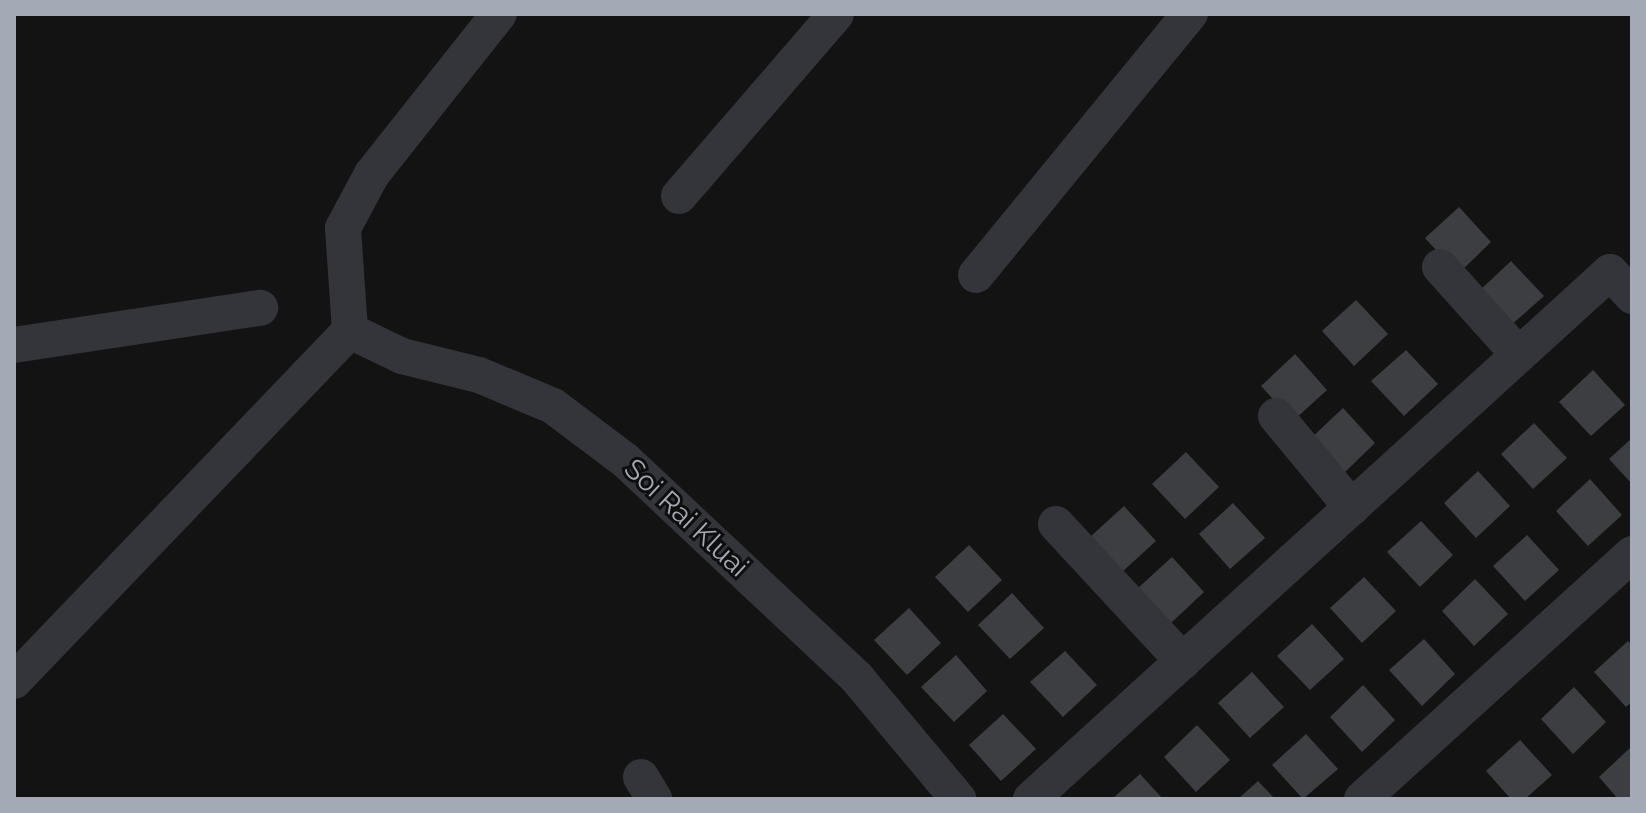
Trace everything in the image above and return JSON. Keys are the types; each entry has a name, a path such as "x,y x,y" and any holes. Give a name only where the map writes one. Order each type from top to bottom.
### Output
{"street":[{"path":"14,681 350,331 343,228 372,174 499,14"},
{"path":"679,196 836,14"},
{"path":"976,275 1190,14"},
{"path":"1440,267 1519,355"},
{"path":"1031,799 1610,272 1632,296"},
{"path":"14,345 260,308"},
{"name":"Soi Rai Kluai","path":"350,331 402,356 479,375 553,406 625,460 857,678 958,799"},
{"path":"1276,416 1352,508"},
{"path":"1056,524 1183,661"},
{"path":"1362,799 1632,554"}],"building":[{"path":"1459,207 1491,242 1458,274 1425,238"},
{"path":"1511,261 1544,296 1509,327 1477,293"},
{"path":"1356,300 1388,334 1354,366 1322,331"},
{"path":"1406,350 1438,384 1404,416 1371,381"},
{"path":"1295,354 1327,390 1293,421 1261,386"},
{"path":"1593,370 1625,405 1591,436 1559,402"},
{"path":"1343,408 1375,443 1342,475 1309,440"},
{"path":"1534,423 1567,458 1533,489 1501,454"},
{"path":"1632,438 1632,484 1609,459"},
{"path":"1186,452 1219,487 1185,519 1152,484"},
{"path":"1478,471 1510,506 1476,538 1444,503"},
{"path":"1590,479 1622,515 1588,546 1556,511"},
{"path":"1233,503 1265,538 1230,569 1199,534"},
{"path":"1124,506 1156,541 1122,572 1090,537"},
{"path":"1421,521 1453,555 1420,587 1387,552"},
{"path":"1527,535 1559,570 1525,601 1493,566"},
{"path":"969,545 1002,580 968,612 935,577"},
{"path":"1172,557 1204,592 1170,624 1138,588"},
{"path":"1364,577 1396,611 1362,643 1330,608"},
{"path":"1475,579 1508,614 1474,646 1442,611"},
{"path":"1012,593 1044,628 1010,659 978,625"},
{"path":"909,608 941,643 907,675 874,640"},
{"path":"1312,624 1344,659 1310,690 1277,656"},
{"path":"1424,639 1455,674 1422,706 1389,670"},
{"path":"1628,641 1632,645 1632,702 1626,707 1594,672"},
{"path":"1065,651 1097,685 1063,717 1030,682"},
{"path":"956,655 987,691 954,722 921,687"},
{"path":"1252,672 1284,707 1250,738 1218,703"},
{"path":"1363,685 1395,720 1362,752 1330,717"},
{"path":"1574,687 1606,722 1573,754 1541,719"},
{"path":"1003,714 1036,749 1001,781 969,745"},
{"path":"1197,725 1230,760 1196,792 1164,757"},
{"path":"1306,734 1338,769 1303,799 1272,765"},
{"path":"1520,740 1552,775 1525,799 1511,799 1486,771"},
{"path":"1632,746 1632,799 1618,799 1599,777"},
{"path":"1140,774 1163,799 1112,799"},
{"path":"1258,781 1275,799 1238,799"}]}
